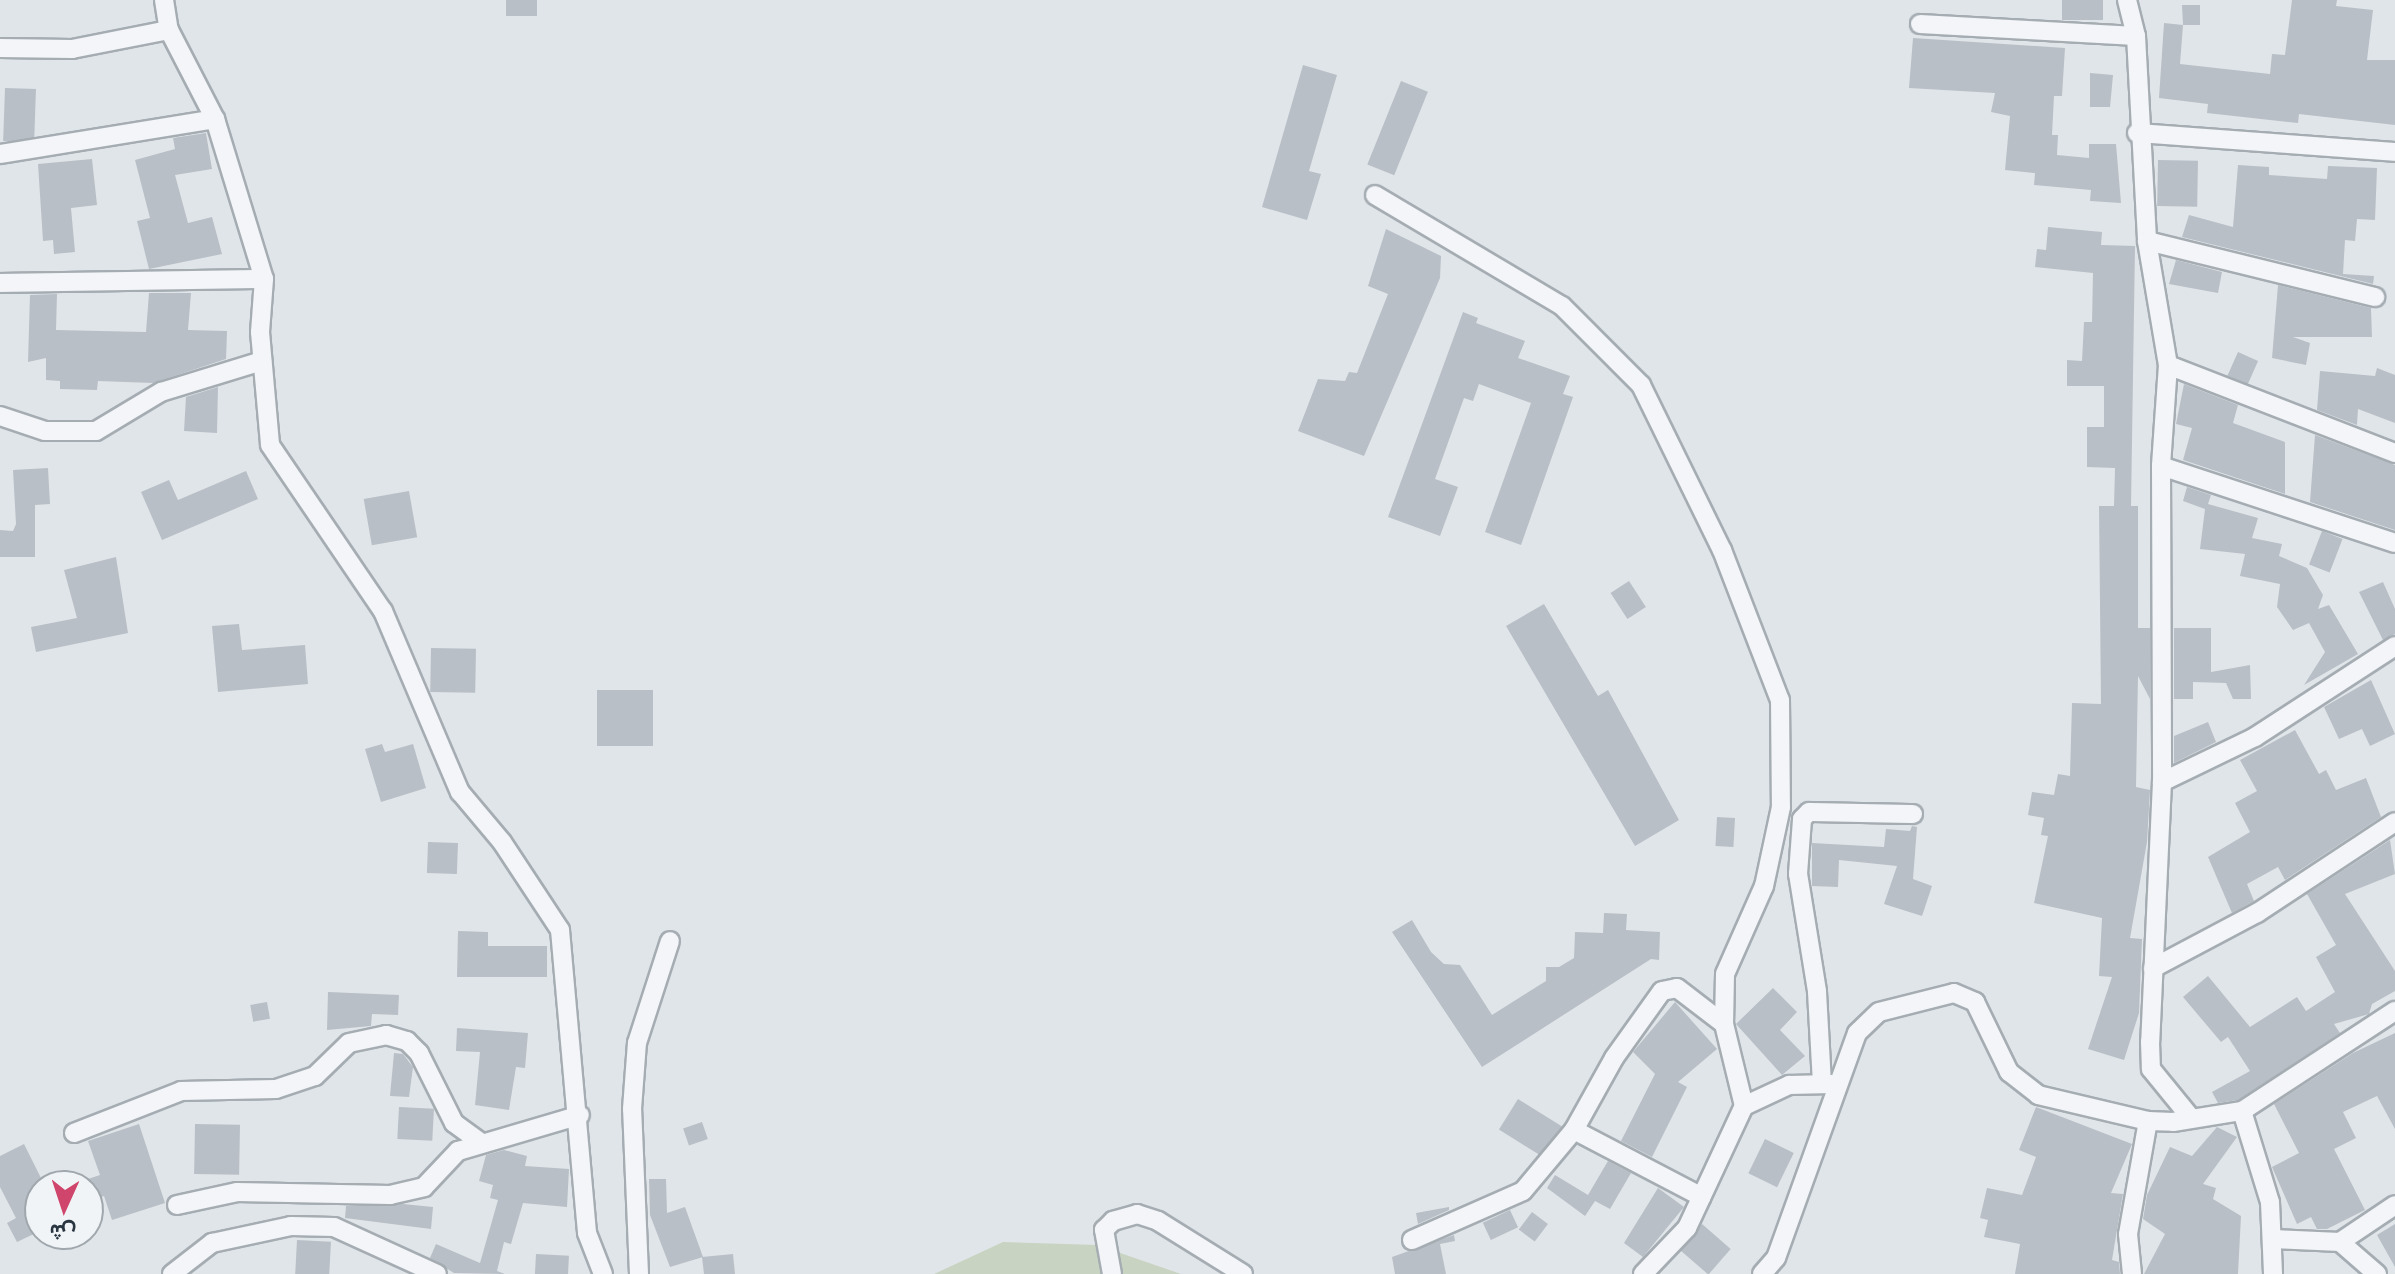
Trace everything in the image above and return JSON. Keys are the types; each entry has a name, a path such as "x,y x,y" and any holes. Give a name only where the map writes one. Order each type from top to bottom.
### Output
{"street":[{"path":"164,0 169,30 215,119 264,279 262,361 270,445 383,611 460,792 502,842 560,930 580,1115 587,1233 603,1274"},
{"path":"2127,0 2136,36 2137,133 2147,241 2168,365 2161,466 2162,782 2151,1069 2191,1118"},
{"path":"1920,24 2136,36"},
{"path":"0,48 72,49 169,30"},
{"path":"0,154 215,119"},
{"path":"2137,133 2395,152"},
{"path":"1375,195 1562,306 1641,385 1722,550 1780,700 1781,807 1764,886 1725,974 1724,1024 1744,1106 1687,1228 1643,1274"},
{"path":"2147,241 2266,274 2375,297"},
{"path":"0,283 264,279"},
{"path":"0,416 45,431 96,431 161,392 262,361"},
{"path":"2168,365 2395,453"},
{"path":"2161,466 2395,543"},
{"path":"2162,782 2255,737 2395,646"},
{"path":"1830,1084 1798,874 1802,819 1809,812 1913,814"},
{"path":"2153,968 2257,913 2395,822"},
{"path":"639,1274 632,1109 637,1043 670,941"},
{"path":"1412,1240 1523,1191 1574,1130 1614,1058 1662,991 1677,988 1724,1024"},
{"path":"1762,1274 1776,1258 1830,1084 1857,1033 1879,1012 1954,993 1975,1002 2009,1072 2038,1095 2148,1121 2242,1111 2395,1011"},
{"path":"74,1133 181,1091 276,1089 315,1076 349,1043 386,1035 407,1041 419,1053 454,1123 482,1143"},
{"path":"1744,1106 1789,1085 1830,1084"},
{"path":"2242,1111 2267,1186 2273,1274"},
{"path":"177,1205 237,1192 390,1195 424,1187 458,1151 580,1115"},
{"path":"2132,1274 2128,1234 2148,1121"},
{"path":"1574,1130 1702,1197"},
{"path":"2273,1239 2340,1242 2395,1205"},
{"path":"1112,1274 1104,1230 1113,1221 1137,1214 1158,1221 1243,1274"},
{"path":"172,1274 212,1243 291,1226 334,1227 437,1274"},
{"path":"2340,1242 2377,1274"}],"green space":[{"path":"1003,1242 1097,1245 1181,1274 934,1274"}],"building":[{"path":"506,0 537,0 537,16 506,16"},
{"path":"2062,0 2103,0 2103,20 2062,20"},
{"path":"2292,0 2337,0 2336,6 2373,10 2367,60 2395,60 2395,125 2299,114 2298,123 2207,113 2208,104 2159,98 2164,23 2183,25 2180,64 2270,74 2272,54 2285,55"},
{"path":"2182,5 2200,5 2200,25 2183,25"},
{"path":"1913,38 2065,48 2062,96 2054,96 2052,135 2058,135 2057,155 2089,158 2089,144 2116,144 2121,203 2090,201 2091,190 2034,185 2035,173 2005,170 2010,116 1991,112 1995,93 1909,88"},
{"path":"1303,65 1337,75 1309,171 1321,174 1307,220 1262,207"},
{"path":"2090,73 2113,75 2110,107 2090,107"},
{"path":"1401,81 1428,92 1394,175 1367,164"},
{"path":"5,88 36,89 34,142 3,141"},
{"path":"206,133 212,169 175,175 188,223 212,217 222,254 149,269 137,221 150,218 135,160 175,149 173,138"},
{"path":"92,159 97,205 71,208 75,252 54,254 53,240 43,241 38,164"},
{"path":"2158,160 2198,161 2197,207 2157,206"},
{"path":"2238,165 2269,167 2269,175 2327,179 2328,166 2377,168 2375,220 2357,219 2355,241 2345,240 2343,274 2374,276 2373,284 2182,237 2189,215 2233,227"},
{"path":"2048,227 2102,232 2101,245 2135,246 2131,506 2138,506 2138,628 2150,628 2150,699 2138,676 2136,787 2150,790 2147,842 2130,938 2142,939 2139,1013 2124,1060 2088,1049 2112,977 2099,976 2102,918 2034,903 2048,836 2041,835 2044,818 2028,815 2032,792 2054,795 2058,774 2070,776 2072,703 2101,704 2099,506 2114,506 2115,468 2087,467 2087,427 2104,427 2104,386 2067,386 2067,360 2082,361 2084,322 2092,322 2093,273 2035,267 2037,249 2046,250"},
{"path":"1386,229 1441,256 1440,278 1364,456 1298,431 1318,379 1345,381 1349,372 1357,373 1388,294 1368,286"},
{"path":"2176,260 2222,272 2218,293 2169,284"},
{"path":"2278,285 2371,308 2372,337 2293,337 2310,343 2306,365 2272,358"},
{"path":"149,293 191,293 188,330 227,331 226,359 153,383 98,381 97,390 60,389 60,381 46,380 46,358 28,362 30,295 57,294 56,330 146,332"},
{"path":"1463,312 1478,318 1476,323 1525,341 1518,358 1570,376 1563,394 1573,397 1521,545 1485,532 1531,403 1479,384 1473,401 1464,398 1435,479 1458,487 1440,536 1388,517"},
{"path":"2238,352 2258,361 2248,385 2227,376"},
{"path":"2377,368 2395,375 2395,423 2358,409 2357,425 2317,410 2320,371 2375,376"},
{"path":"2184,384 2238,405 2233,423 2285,442 2285,494 2183,460 2192,428 2176,424"},
{"path":"218,387 217,433 184,431 186,397"},
{"path":"2315,435 2395,465 2395,530 2310,502"},
{"path":"48,468 50,504 35,505 35,557 0,557 0,530 13,531 16,524 13,470"},
{"path":"246,471 258,499 162,540 141,492 169,480 178,500"},
{"path":"2187,487 2211,495 2208,504 2258,518 2252,538 2282,544 2279,556 2307,568 2323,595 2318,609 2329,605 2358,654 2304,685 2325,652 2309,623 2293,630 2277,607 2280,584 2240,576 2245,554 2200,549 2205,509 2183,501"},
{"path":"409,491 417,537 372,545 364,499"},
{"path":"2322,531 2343,539 2330,572 2309,565"},
{"path":"116,557 128,633 36,652 31,627 77,618 64,570"},
{"path":"1629,581 1646,607 1627,619 1611,593"},
{"path":"2383,582 2395,609 2395,634 2383,640 2359,592"},
{"path":"1544,604 1598,696 1608,690 1679,820 1635,846 1506,626"},
{"path":"239,624 242,650 305,645 308,684 218,692 212,626"},
{"path":"2174,628 2211,628 2211,672 2250,665 2251,699 2233,699 2226,683 2193,682 2193,699 2174,699"},
{"path":"431,648 476,649 475,693 430,692"},
{"path":"2371,680 2395,734 2370,746 2362,729 2339,739 2324,707"},
{"path":"597,690 653,690 653,746 597,746"},
{"path":"2208,722 2216,742 2174,763 2174,736"},
{"path":"2295,730 2319,774 2326,770 2336,790 2366,778 2381,817 2285,880 2278,867 2247,884 2254,901 2232,913 2208,857 2250,832 2235,803 2257,791 2240,760"},
{"path":"382,744 385,752 413,744 426,788 381,802 365,749"},
{"path":"1717,817 1735,818 1733,847 1715,846"},
{"path":"1912,826 1917,827 1913,879 1932,886 1922,916 1884,904 1897,866 1839,860 1838,887 1812,886 1812,843 1884,847 1886,829 1910,831"},
{"path":"2390,840 2395,874 2345,894 2395,971 2395,991 2372,1004 2369,1014 2334,1024 2340,1033 2238,1100 2218,1103 2212,1092 2250,1071 2228,1037 2221,1042 2183,997 2208,976 2250,1027 2297,997 2306,1011 2335,992 2316,957 2336,945 2307,894"},
{"path":"428,842 458,843 457,874 427,873"},
{"path":"1604,913 1627,914 1626,930 1660,932 1659,960 1651,959 1482,1067 1392,932 1412,920 1431,952 1444,964 1460,965 1492,1015 1546,981 1546,967 1559,967 1574,958 1575,932 1603,933"},
{"path":"458,931 488,932 488,946 547,946 547,977 457,977"},
{"path":"1773,988 1797,1012 1780,1030 1805,1056 1782,1075 1736,1024"},
{"path":"328,992 399,995 398,1015 372,1014 371,1026 327,1030"},
{"path":"267,1002 270,1019 253,1022 250,1005"},
{"path":"1675,1002 1717,1049 1678,1082 1687,1087 1652,1157 1621,1141 1655,1074 1633,1052"},
{"path":"457,1028 528,1033 525,1068 516,1067 509,1110 475,1105 480,1052 456,1051"},
{"path":"2395,1033 2395,1129 2377,1096 2343,1112 2356,1138 2334,1149 2365,1210 2327,1229 2317,1229 2311,1217 2297,1224 2272,1167 2299,1153 2274,1104 2353,1053"},
{"path":"394,1053 403,1054 413,1067 409,1097 390,1096"},
{"path":"1518,1099 1562,1127 1543,1157 1499,1130"},
{"path":"399,1107 434,1109 432,1141 397,1139"},
{"path":"2036,1107 2132,1144 2111,1193 2123,1194 2112,1260 2119,1262 2120,1274 2015,1274 2020,1244 1984,1237 1988,1220 1980,1218 1987,1188 2022,1195 2036,1157 2019,1150"},
{"path":"702,1122 708,1139 689,1146 683,1129"},
{"path":"139,1124 165,1203 112,1220 104,1196 104,1170 98,1170 88,1141"},
{"path":"195,1124 240,1125 239,1175 194,1174"},
{"path":"2217,1127 2237,1137 2203,1184 2216,1188 2213,1199 2241,1216 2238,1274 2144,1274 2165,1234 2143,1219 2147,1195 2170,1147 2192,1156"},
{"path":"1765,1139 1794,1153 1777,1187 1748,1173"},
{"path":"24,1144 37,1170 24,1170 24,1239 17,1242 7,1223 16,1218 0,1187 0,1156"},
{"path":"504,1150 527,1156 525,1166 569,1169 567,1207 523,1203 511,1244 504,1242 497,1271 505,1274 454,1273 430,1258 436,1244 480,1263 498,1200 490,1198 493,1185 479,1181 486,1155"},
{"path":"1608,1161 1631,1173 1610,1209 1595,1201 1585,1216 1547,1188 1555,1175 1588,1195"},
{"path":"649,1179 666,1179 667,1213 685,1207 703,1257 670,1267 650,1215"},
{"path":"1658,1188 1684,1207 1643,1257 1624,1243"},
{"path":"403,1204 433,1207 431,1229 345,1218 346,1206"},
{"path":"1449,1207 1449,1210 1418,1224 1416,1213"},
{"path":"1510,1210 1518,1227 1491,1240 1483,1223"},
{"path":"1532,1212 1548,1224 1535,1242 1519,1230"},
{"path":"1702,1224 1731,1249 1709,1274 1680,1250"},
{"path":"2395,1224 2395,1267 2377,1235"},
{"path":"1454,1235 1455,1241 1440,1244 1446,1274 1395,1274 1392,1257"},
{"path":"297,1240 331,1242 329,1274 295,1274"},
{"path":"536,1254 569,1256 568,1274 535,1274"},
{"path":"733,1254 735,1274 704,1274 702,1257"}]}
